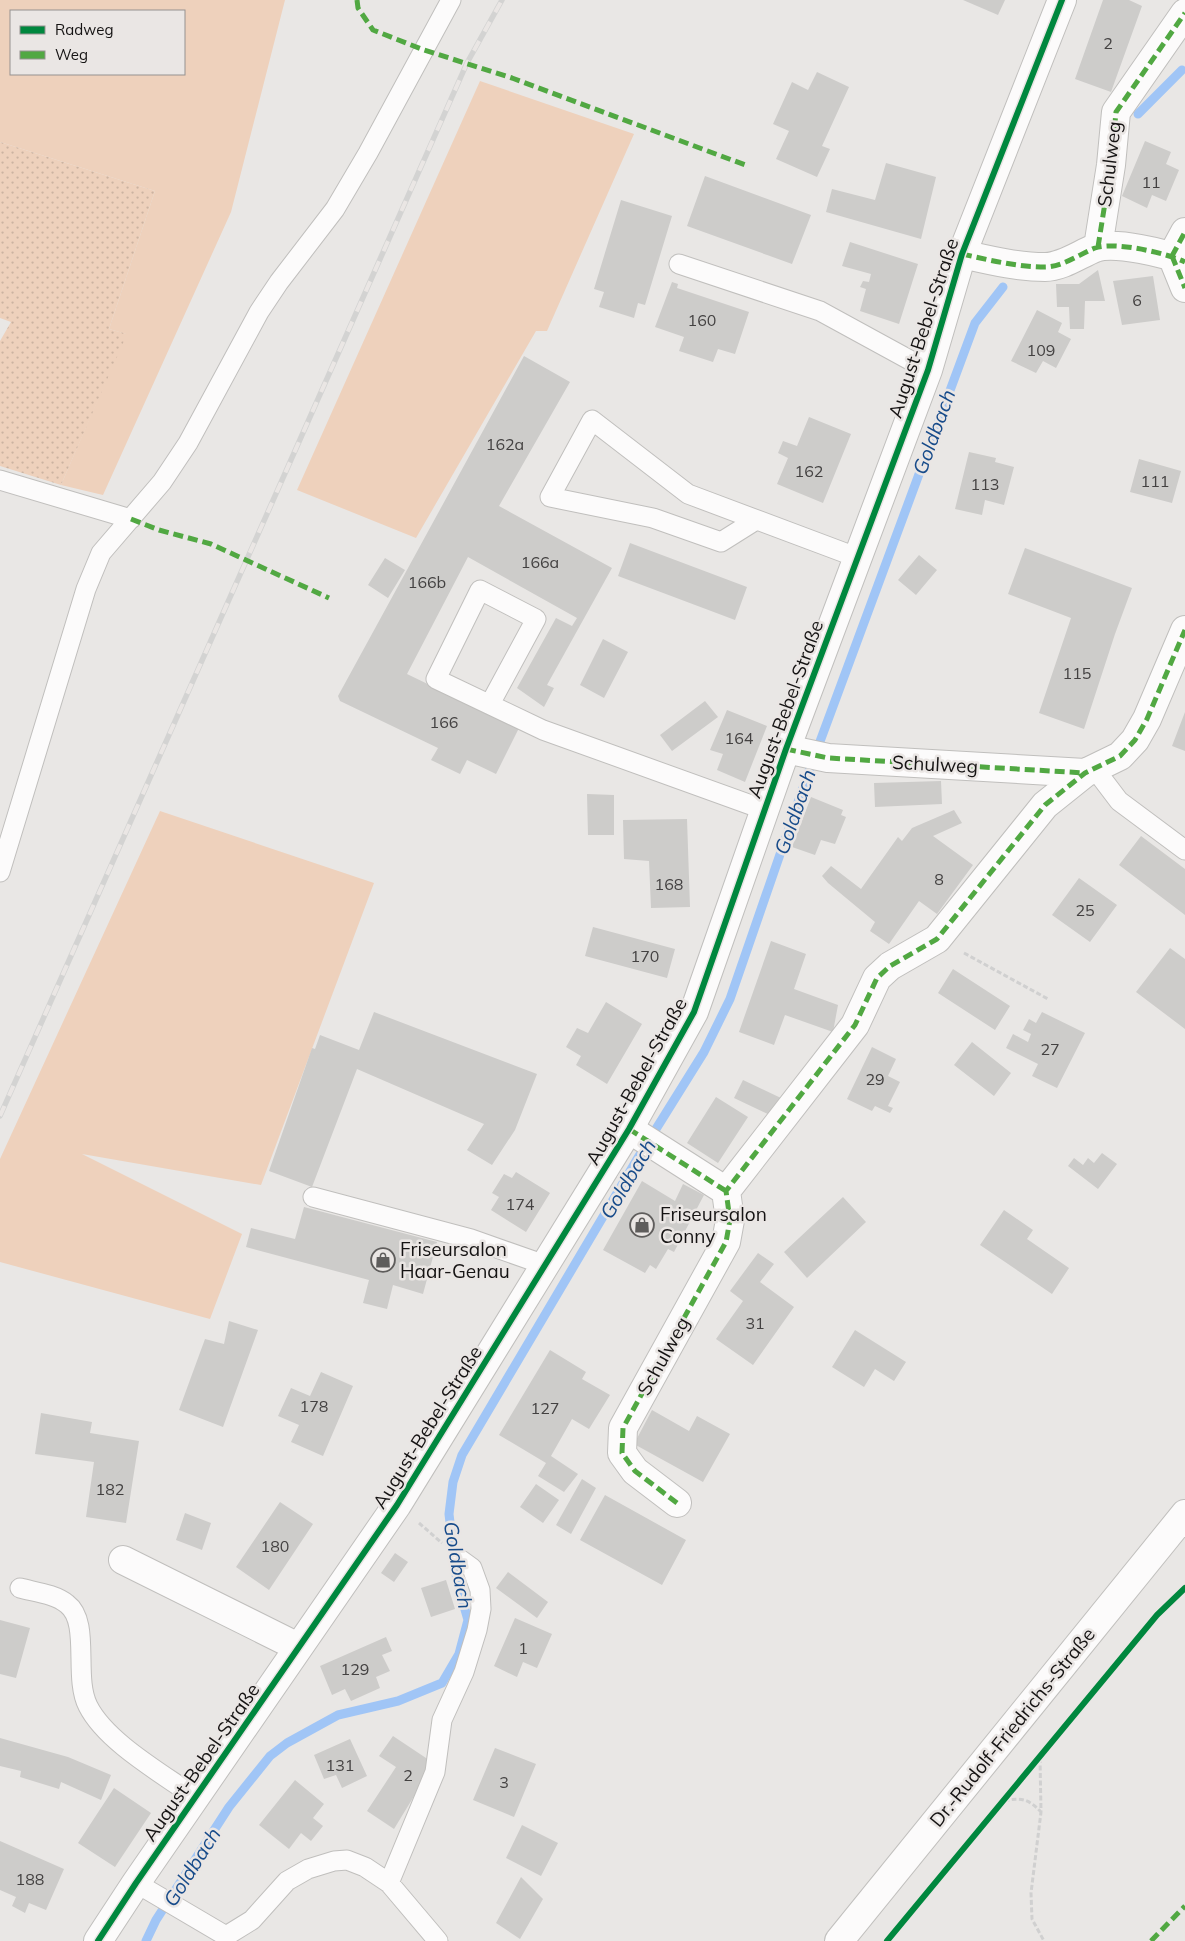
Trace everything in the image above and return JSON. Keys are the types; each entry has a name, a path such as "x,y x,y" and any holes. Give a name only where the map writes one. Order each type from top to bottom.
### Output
{"street":[{"name":"August-Bebel-Straße","path":"98,1941 397,1505 629,1129 694,1012 786,749 856,557 928,370 962,254 1062,0"},
{"name":"Schulweg","path":"1098,247 1111,165 1116,112 1185,13"},
{"path":"1185,232 1179,259 1185,288"},
{"path":"962,254 1006,264 1047,267 1098,247 1131,248 1179,259"},
{"name":"Schulweg","path":"677,1503 634,1471 622,1453 623,1428 726,1242 730,1220 726,1191 855,1024 877,978 890,966 937,939 1046,805 1089,770 1120,756 1135,740 1147,719 1185,630"},
{"name":"Schulweg","path":"786,749 828,758 1089,770"},
{"path":"629,1129 726,1191"},
{"name":"Dr.-Rudolf-Friedrichs-Straße","path":"839,1941 1185,1514"},
{"path":"123,1560 298,1647"}],"lane":[{"path":"0,872 86,589 101,553 162,482 188,443 260,312 279,282 335,209 368,153 451,0"},
{"path":"679,264 820,311 928,370"},
{"path":"756,520 721,542 653,518 550,497 592,420 688,494 856,557"},
{"path":"0,480 131,519"},
{"path":"490,704 536,619 480,590 436,679 543,730 764,810"},
{"path":"1089,770 1119,802 1185,850"},
{"path":"313,1198 471,1239 545,1265"},
{"path":"389,1883 435,1772 442,1720 464,1672 477,1630 481,1609 480,1590 472,1568 461,1560"},
{"path":"20,1588 54,1597 68,1604 77,1618 81,1634 80,1671 82,1693 89,1708 119,1743 196,1797"},
{"path":"136,1883 229,1938 252,1920 287,1880 308,1869 334,1861 347,1860 365,1867 389,1883 438,1941"}],"path":[{"path":"937,939 1048,999"},
{"path":"1040,1758 1041,1812 1031,1894 1032,1919 1044,1941"},
{"path":"1004,1801 1018,1798 1034,1805 1041,1812"}],"shaded area":[{"path":"0,0 285,0 231,212 103,495 61,485 126,334 109,329 155,191 0,142"},
{"path":"480,81 634,134 547,331 536,331 416,538 297,490"},
{"path":"0,142 155,191 109,329 127,334 61,485 0,466 0,341 11,322 0,318"},
{"path":"160,811 374,883 261,1185 82,1154 242,1234 210,1319 0,1262 0,1159"}],"building":[{"path":"963,0 1005,0 998,15"},
{"path":"1103,0 1129,0 1142,6 1111,92 1075,79"},
{"path":"817,72 849,87 822,146 830,149 817,177 776,159 789,131 773,124 792,82 808,90"},
{"path":"1145,141 1171,152 1166,164 1179,170 1166,201 1152,195 1147,208 1122,196"},
{"path":"886,163 936,177 921,239 826,212 832,189 875,200"},
{"path":"705,176 811,215 792,264 687,226"},
{"path":"621,200 672,216 645,305 638,303 634,318 599,307 604,292 594,289"},
{"path":"850,242 918,264 899,324 860,311 866,289 860,287 863,281 869,282 871,274 842,266"},
{"path":"1098,270 1105,301 1085,301 1084,329 1070,329 1069,307 1057,307 1056,284 1079,284"},
{"path":"1153,276 1160,320 1122,325 1113,281"},
{"path":"672,282 678,284 677,288 749,312 735,354 718,349 713,362 679,351 684,337 655,327"},
{"path":"1037,310 1062,323 1058,332 1071,339 1056,368 1043,361 1036,373 1011,361"},
{"path":"524,356 570,382 499,506 612,568 547,685 554,688 544,707 517,688 556,618 572,626 577,618 468,557 407,674 519,728 496,774 467,760 460,774 431,760 438,748 340,701 338,696"},
{"path":"809,417 851,434 823,503 777,484 788,458 778,453 783,441 797,446"},
{"path":"969,452 996,458 995,462 1014,467 1004,505 985,500 982,515 955,509"},
{"path":"1139,459 1181,471 1172,503 1130,492"},
{"path":"630,543 747,587 735,620 618,576"},
{"path":"1025,548 1132,588 1084,729 1039,713 1071,618 1008,594"},
{"path":"919,555 937,570 916,595 898,580"},
{"path":"385,558 405,570 388,598 368,585"},
{"path":"603,639 628,652 604,698 580,685"},
{"path":"705,701 718,717 672,751 660,735"},
{"path":"727,710 767,726 745,782 717,770 723,754 710,750"},
{"path":"1185,712 1185,751 1172,746"},
{"path":"941,781 942,804 875,807 874,783"},
{"path":"587,794 614,795 614,835 588,835"},
{"path":"811,797 843,810 841,815 846,817 835,844 821,840 815,855 792,847"},
{"path":"954,810 962,823 933,836 973,865 937,914 919,901 889,944 870,931 875,922 822,876 831,866 861,889 898,837 902,841 912,828"},
{"path":"687,819 690,907 651,908 649,861 624,859 623,820"},
{"path":"1141,836 1185,869 1185,915 1119,865"},
{"path":"1079,878 1117,905 1090,942 1052,915"},
{"path":"593,927 675,949 667,978 585,956"},
{"path":"771,941 806,954 794,989 838,1005 833,1032 785,1015 774,1045 739,1032"},
{"path":"1170,948 1185,959 1185,1029 1136,992"},
{"path":"953,969 1010,1006 995,1030 938,993"},
{"path":"606,1002 642,1024 607,1084 576,1065 581,1056 566,1047 577,1028 588,1033"},
{"path":"374,1012 537,1074 515,1130 492,1165 467,1150 484,1124 357,1069 312,1187 269,1171 312,1048 315,1049 320,1035 359,1050"},
{"path":"1042,1012 1085,1033 1057,1088 1032,1076 1038,1064 1006,1048 1013,1034 1028,1042 1031,1034 1023,1030 1029,1019 1036,1023"},
{"path":"972,1042 1011,1073 994,1096 954,1065"},
{"path":"872,1047 896,1059 888,1076 900,1082 888,1106 893,1108 890,1113 875,1106 872,1111 847,1099"},
{"path":"743,1080 781,1098 772,1116 734,1098"},
{"path":"716,1097 748,1117 718,1163 687,1143"},
{"path":"1102,1153 1117,1164 1098,1189 1068,1166 1074,1158 1083,1165 1088,1158 1094,1163"},
{"path":"516,1172 550,1193 526,1232 491,1210 499,1197 492,1193 504,1174 512,1178"},
{"path":"642,1181 675,1201 683,1184 704,1195 674,1252 668,1249 656,1269 650,1265 645,1273 603,1250"},
{"path":"843,1197 866,1222 807,1278 784,1252"},
{"path":"304,1207 437,1242 423,1294 393,1285 387,1309 363,1303 369,1280 246,1247 251,1228 295,1239"},
{"path":"1004,1210 1033,1230 1027,1239 1069,1268 1052,1294 980,1245"},
{"path":"758,1253 774,1264 760,1282 794,1307 753,1365 716,1339 743,1301 730,1291"},
{"path":"229,1321 258,1330 223,1427 179,1410 205,1339 224,1344"},
{"path":"855,1330 906,1362 894,1381 875,1369 864,1387 832,1367"},
{"path":"550,1350 586,1372 582,1379 610,1395 589,1429 572,1419 551,1456 578,1474 564,1492 538,1476 546,1463 499,1435"},
{"path":"321,1372 353,1386 323,1456 291,1442 299,1425 278,1416 291,1388 310,1396"},
{"path":"652,1410 689,1431 697,1416 730,1434 703,1482 634,1444"},
{"path":"41,1413 92,1422 90,1433 139,1441 126,1523 86,1517 94,1462 35,1454"},
{"path":"582,1479 596,1488 571,1534 556,1525"},
{"path":"536,1484 559,1500 543,1523 520,1507"},
{"path":"605,1495 686,1540 662,1585 580,1540"},
{"path":"280,1502 313,1524 269,1590 236,1567"},
{"path":"185,1513 211,1523 202,1550 176,1540"},
{"path":"395,1553 408,1562 394,1582 381,1573"},
{"path":"508,1572 548,1602 537,1618 496,1588"},
{"path":"446,1580 455,1609 431,1617 421,1588"},
{"path":"515,1618 552,1634 537,1668 523,1662 517,1677 494,1666"},
{"path":"0,1620 30,1628 16,1678 0,1674"},
{"path":"386,1637 392,1651 382,1655 390,1671 376,1677 380,1688 351,1701 345,1689 332,1695 320,1666"},
{"path":"393,1736 429,1760 422,1783 394,1829 367,1811 396,1767 379,1756"},
{"path":"0,1738 68,1757 111,1775 101,1800 61,1782 59,1789 20,1777 21,1771 0,1766"},
{"path":"350,1739 367,1776 342,1788 336,1775 324,1779 314,1755"},
{"path":"495,1748 536,1764 514,1817 473,1800"},
{"path":"295,1780 324,1804 313,1818 323,1826 311,1841 301,1833 289,1849 259,1825"},
{"path":"114,1788 151,1813 115,1867 78,1843"},
{"path":"522,1825 558,1843 541,1876 506,1858"},
{"path":"0,1841 64,1869 46,1910 29,1903 25,1913 12,1906 16,1897 0,1890"},
{"path":"521,1877 543,1899 520,1939 496,1923"}],"waterway":[{"name":"Goldbach","path":"1138,114 1182,70"},
{"name":"Goldbach","path":"146,1941 156,1920 229,1807 270,1756 287,1743 338,1715 398,1701 442,1683 459,1654 468,1620 457,1582 449,1514 453,1482 462,1455 636,1161 704,1052 730,999 805,782 975,323 1003,287"}],"railway":[{"path":"0,1116 467,63 502,0"}],"marked path":[{"path":"357,0 358,8 373,30 424,50 512,78 748,166"},
{"path":"1098,247 1111,165 1116,112 1185,13"},
{"path":"1172,256 1185,232"},
{"path":"962,254 993,261 1045,267 1064,263 1095,248 1115,246 1154,252 1185,262"},
{"path":"1172,256 1185,288"},
{"path":"131,519 159,530 211,544 329,598"},
{"path":"677,1503 635,1471 622,1453 623,1428 726,1242 730,1220 726,1191 855,1025 877,978 890,966 937,939 1045,805 1085,773 1120,756 1135,740 1147,719 1185,630"},
{"path":"786,749 828,758 1085,773"},
{"path":"629,1129 726,1191"},
{"path":"1151,1941 1185,1906"}],"cycle path":[{"path":"98,1941 397,1505 629,1129 694,1012 786,749 928,370 962,254 1062,0"},
{"path":"887,1941 1157,1615 1185,1588"}],"place":[{"name":"Friseursalon Conny","path":"642,1225"},
{"name":"Friseursalon Haar-Genau","path":"383,1260"}]}
